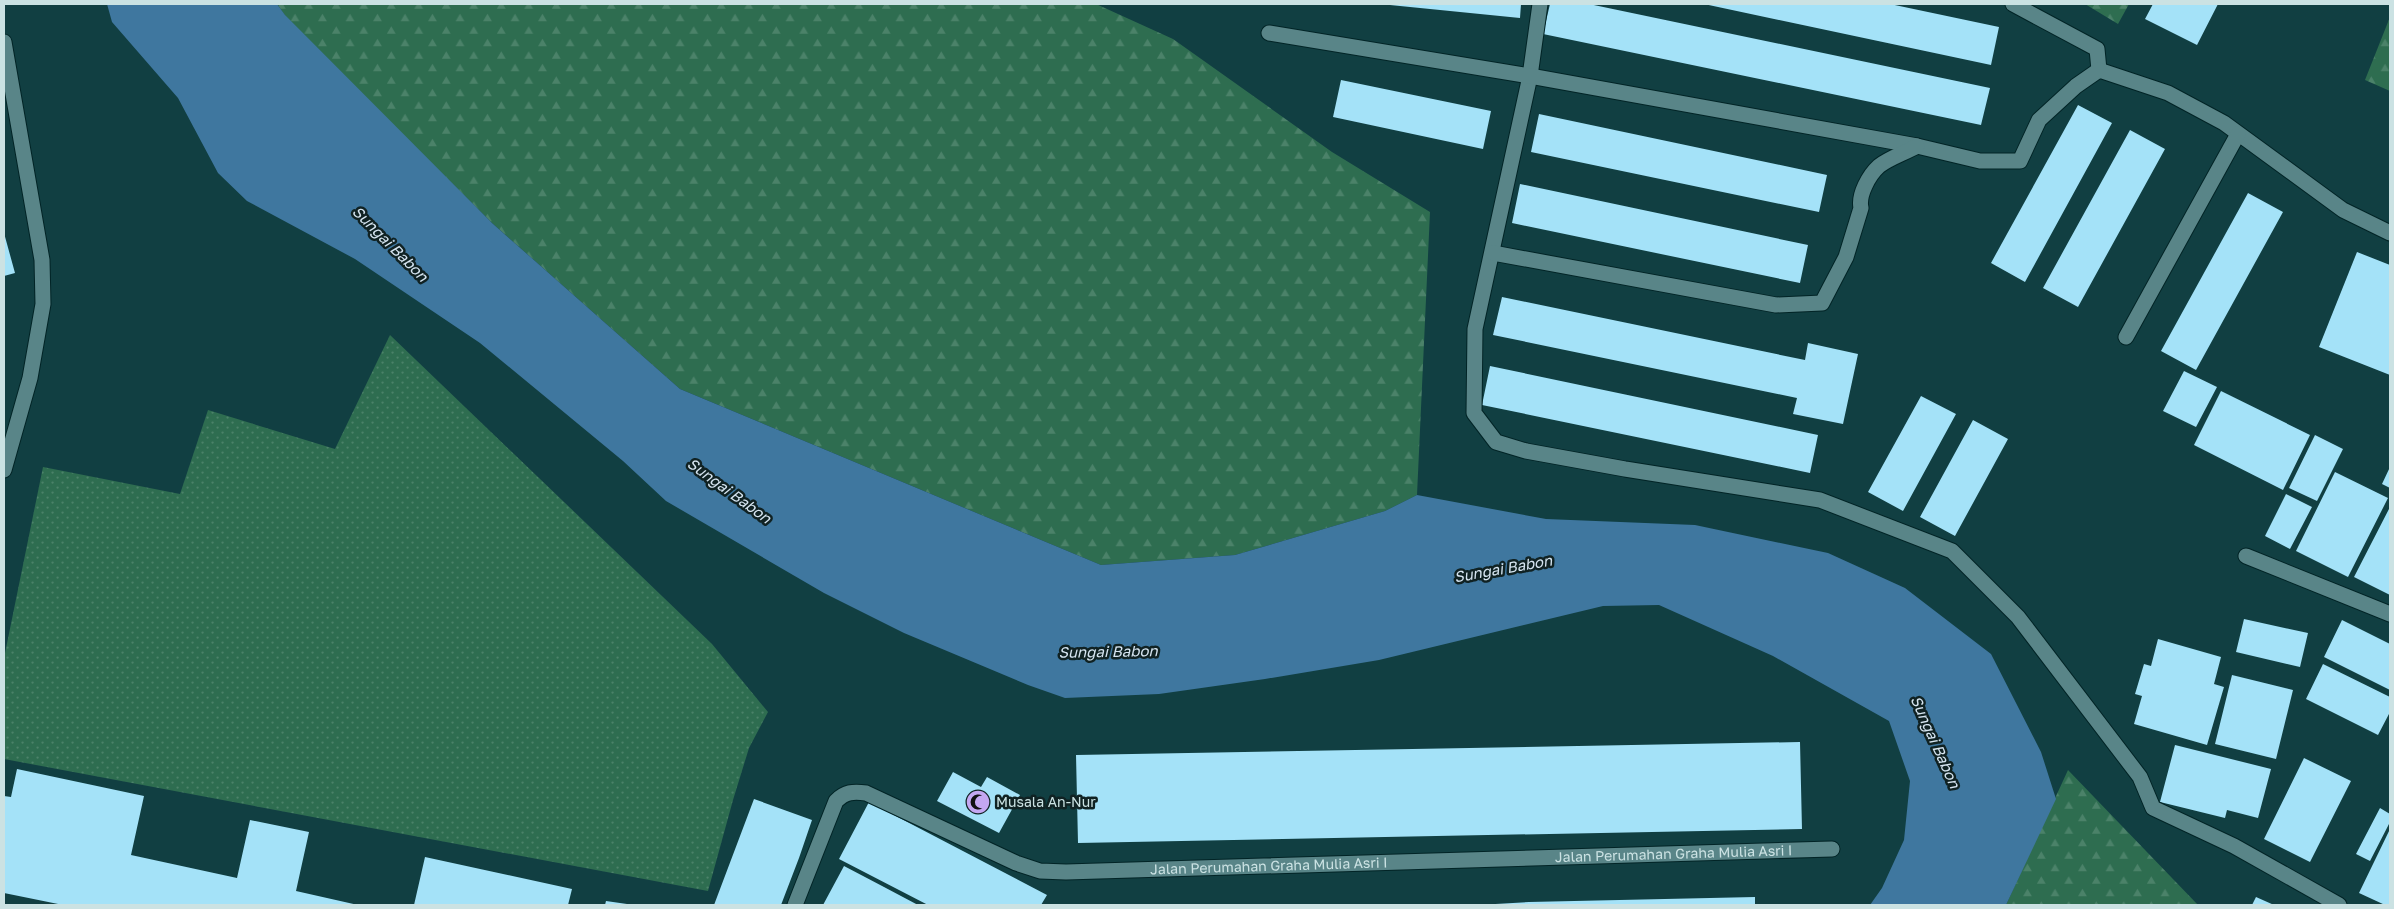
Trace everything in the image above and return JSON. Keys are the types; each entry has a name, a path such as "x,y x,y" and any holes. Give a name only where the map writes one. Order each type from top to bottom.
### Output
{"street":[{"path":"1540,4 1530,76 1475,329 1474,413 1496,442 1526,451 1625,469 1820,500 1952,551 2018,617 2140,777 2153,808 2234,846 2340,905"},
{"path":"2013,4 2097,49 2099,70"},
{"path":"1269,33 1530,76 1917,146 1980,161 2020,161 2039,120 2076,86 2099,70"},
{"path":"4,42 14,110 42,260 43,304 30,378 4,470"},
{"path":"2099,70 2168,93 2224,123 2343,210 2390,233"},
{"path":"2126,337 2238,134"},
{"path":"1493,253 1776,305 1822,303 1846,257 1861,208 1860,202 1868,180 1878,167 1917,146"},
{"path":"2246,556 2390,614"},
{"name":"Jalan Perumahan Graha Mulia Asri I","path":"795,905 836,802 842,795 857,792 866,793 1016,863 1040,871 1251,868 1832,849"}],"green space":[{"path":"277,4 1096,4 1173,39 1332,152 1430,212 1417,495 1385,511 1235,555 1101,565 680,389 492,223 291,24"},
{"path":"2085,4 2129,4 2118,24"},
{"path":"2390,17 2390,91 2365,80"},
{"path":"390,335 712,644 768,712 749,748 708,891 4,759 4,658 43,467 180,494 208,410 335,449"},
{"path":"2068,770 2198,905 2006,905"}],"water":[{"name":"Sungai Babon","path":"107,4 277,4 285,15 492,223 680,389 1101,565 1235,555 1385,511 1417,495 1546,519 1695,525 1828,553 1905,588 1991,654 2041,752 2056,799 2006,905 1870,905 1882,888 1904,840 1910,781 1889,721 1773,656 1659,605 1603,606 1379,660 1159,694 1065,698 1028,685 904,633 824,593 666,501 623,461 480,343 355,259 247,201 218,173 178,98 112,22"}],"building":[{"path":"1380,4 1521,4 1520,18"},
{"path":"1550,4 1589,4 1990,88 1981,125 1543,34"},
{"path":"1704,4 1890,4 1999,27 1991,65"},
{"path":"2153,4 2218,4 2197,45 2145,19"},
{"path":"1341,80 1491,111 1483,149 1333,117"},
{"path":"2078,105 2112,123 2025,282 1991,263"},
{"path":"1539,114 1827,175 1819,212 1531,152"},
{"path":"2130,130 2165,149 2078,307 2043,288"},
{"path":"1520,184 1808,245 1800,283 1512,223"},
{"path":"2248,193 2283,212 2196,370 2161,351"},
{"path":"4,233 15,273 4,276"},
{"path":"2357,252 2390,265 2390,375 2319,347"},
{"path":"1502,297 1805,360 1808,343 1858,354 1843,424 1793,414 1797,398 1493,335"},
{"path":"1490,366 1818,435 1810,473 1482,405"},
{"path":"2184,371 2217,387 2196,427 2163,411"},
{"path":"2221,391 2310,435 2283,490 2194,445"},
{"path":"1921,396 1956,414 1903,511 1868,492"},
{"path":"1973,420 2008,439 1955,536 1920,517"},
{"path":"2315,435 2343,449 2317,501 2289,488"},
{"path":"2390,467 2390,488 2382,484"},
{"path":"2335,472 2388,498 2348,577 2296,551"},
{"path":"2286,494 2312,507 2290,549 2265,536"},
{"path":"2390,507 2390,595 2354,577"},
{"path":"2244,619 2308,633 2300,667 2236,652"},
{"path":"2342,620 2390,644 2390,690 2324,657"},
{"path":"2158,639 2221,657 2214,684 2224,687 2207,745 2134,724 2142,696 2135,694 2144,664 2151,666"},
{"path":"2323,664 2390,697 2390,712 2378,735 2306,699"},
{"path":"2232,675 2293,690 2276,759 2215,744"},
{"path":"1800,742 1802,829 1078,843 1076,755"},
{"path":"2175,745 2271,769 2258,818 2227,810 2225,818 2160,802"},
{"path":"2304,758 2351,781 2310,862 2264,839"},
{"path":"17,769 144,796 131,855 237,878 250,820 309,832 296,891 358,905 63,905 4,893 4,796 11,797"},
{"name":"Musala An-Nur","path":"953,772 981,787 987,777 1020,795 999,833 937,801"},
{"path":"754,799 812,820 799,858 781,905 714,905"},
{"path":"869,802 1047,895 1041,905 928,905 839,859"},
{"path":"2380,808 2390,814 2390,822 2370,861 2356,854"},
{"path":"2390,829 2390,905 2385,905 2359,893"},
{"path":"425,857 572,889 568,905 414,905"},
{"path":"844,866 884,887 918,905 823,905"},
{"path":"1755,897 1755,905 1478,905 1529,902"},
{"path":"2256,897 2274,905 2252,905"},
{"path":"606,901 627,904 627,905 605,905"}],"place":[{"name":"Musala An-Nur","path":"978,802"}]}
